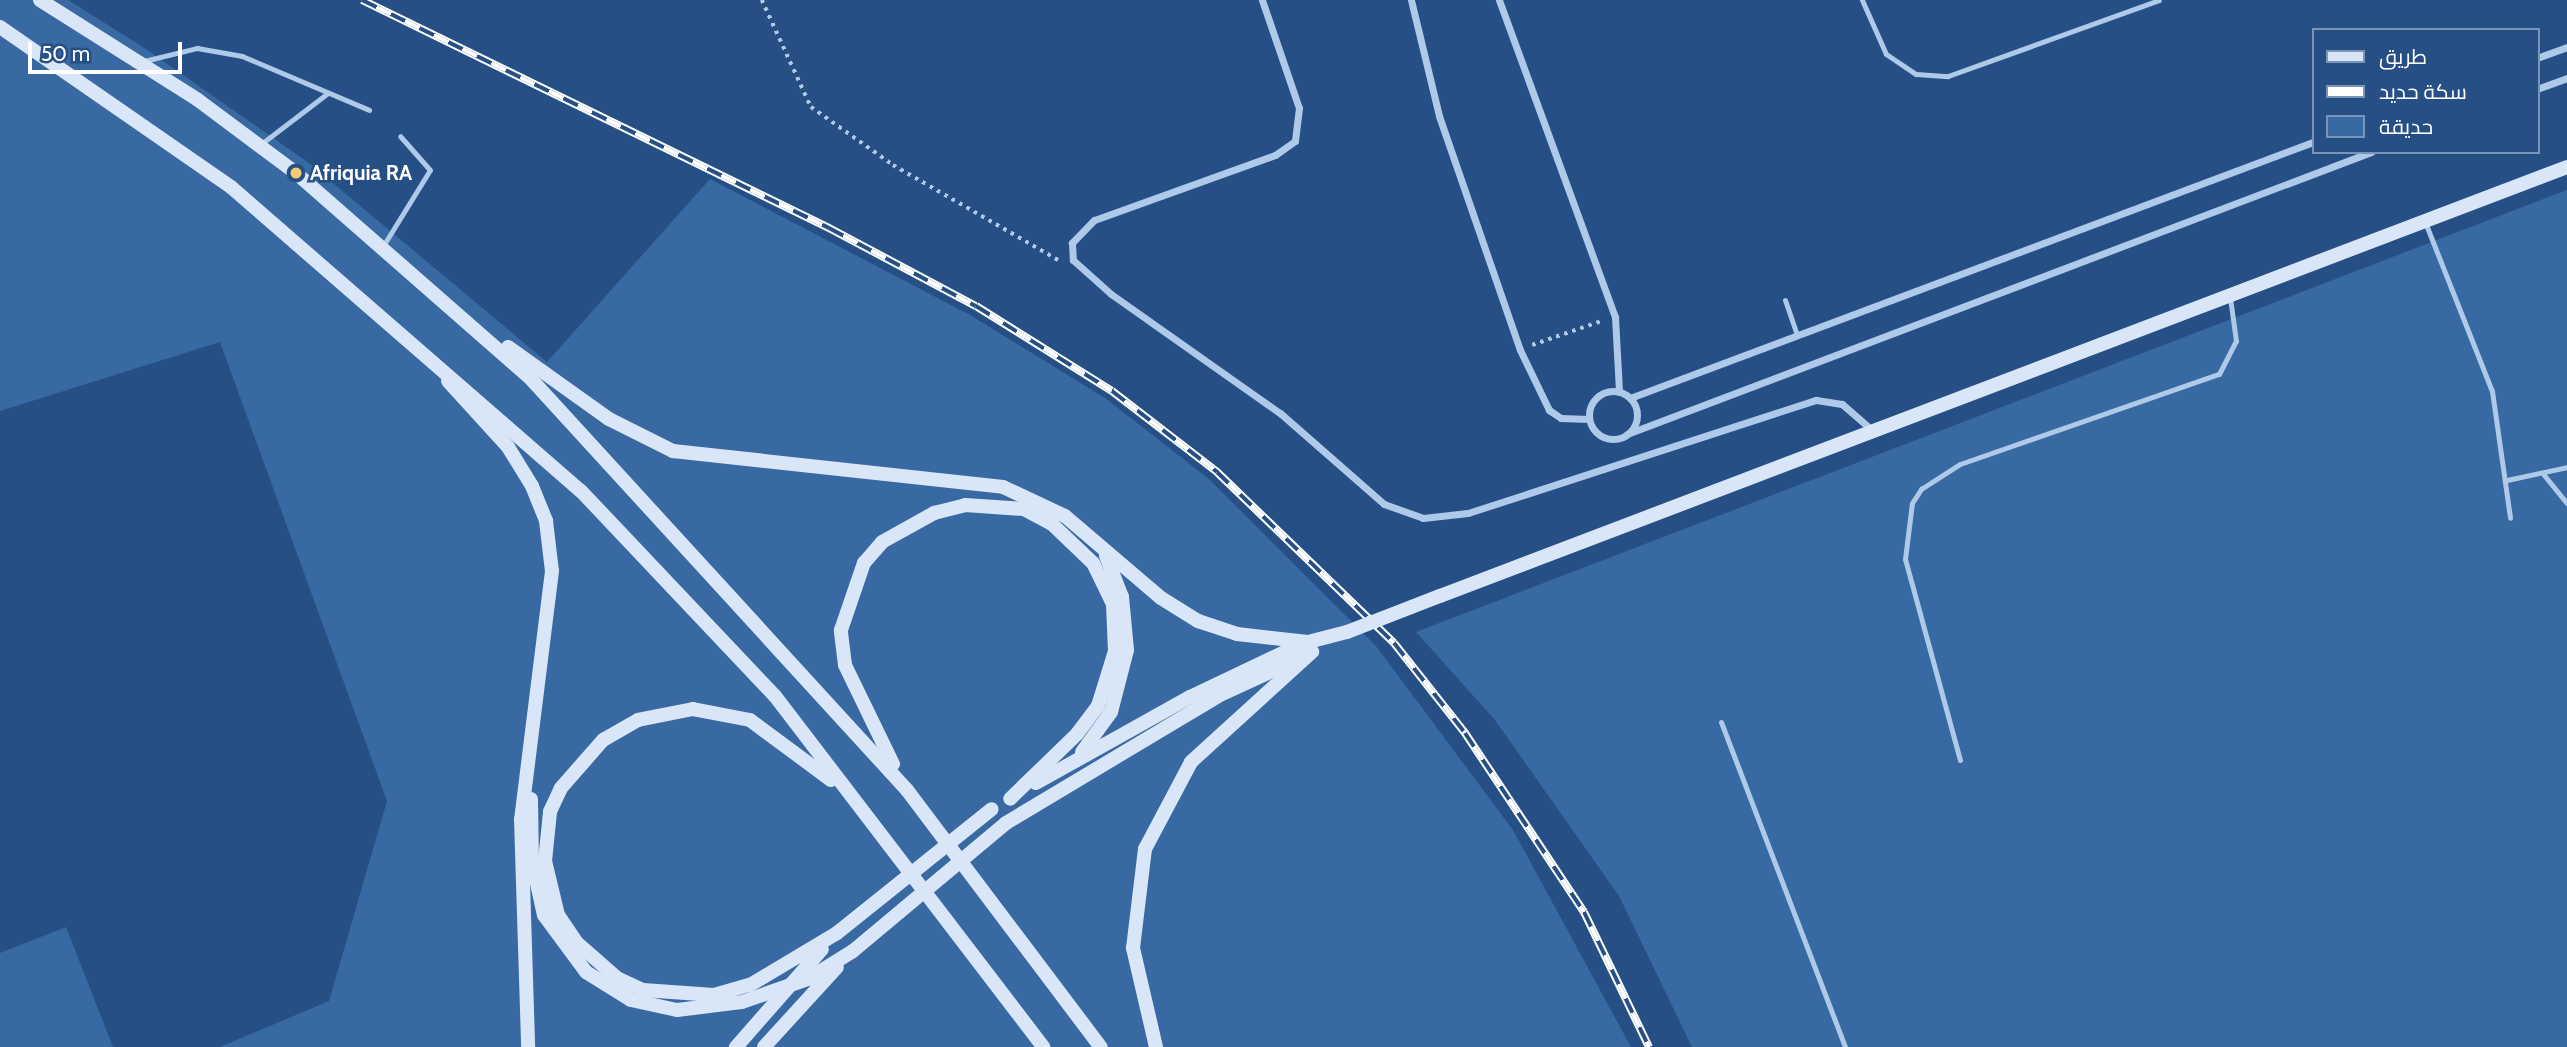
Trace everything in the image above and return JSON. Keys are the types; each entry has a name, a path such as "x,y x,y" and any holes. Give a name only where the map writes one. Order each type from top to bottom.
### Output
{"main road":[{"path":"40,0 140,62 259,145 465,315 608,419 673,451 1003,486 1065,516 1105,552 1198,621 1237,634 1310,647"},
{"path":"0,27 231,187 533,446 676,590 775,696 1043,1047"},
{"path":"868,815 773,731 724,712 693,709 638,720 603,740 579,762 550,812 545,861 558,915 595,962 643,990 714,995 750,985 837,933 992,809 1073,761 1310,647 2230,298 2567,167"},
{"path":"465,315 738,599 907,790 1101,1047"},
{"path":"412,341 508,447 546,521 552,571 547,646 530,742 522,819 528,1047"},
{"path":"907,790 845,665 841,631 849,595 864,563 906,526 944,510 996,505 1024,509 1080,548 1105,583 1116,628 1110,677 1098,706 1010,799"},
{"path":"1041,797 1111,712 1127,650 1122,597 1105,552"},
{"path":"764,1047 853,951 1041,797 1310,647"},
{"path":"1156,1047 1133,948 1145,849 1191,762 1310,647"},
{"path":"530,742 536,891 555,935 586,972 631,1000 677,1010 785,990 853,951"},
{"path":"736,1047 837,933"}],"street":[{"path":"1262,0 1299,108 1295,141 1275,155 1094,220 1072,243 1079,269 1280,413 1384,504 1404,514 1468,513 1816,400 1842,404 1875,433"},
{"path":"1411,0 1438,116 1520,350 1549,410 1561,418 1589,419 1604,437 1627,434 2366,154"},
{"path":"1499,0 1615,317 1619,392"},
{"path":"2539,57 2567,47"},
{"path":"2539,88 2567,78"},
{"path":"1630,398 2312,142"},
{"path":"1589,419 1597,397 1619,392 1630,398 1636,416 1627,434"}],"lane":[{"path":"1861,0 1886,54 1916,74 1948,76 2159,0"},
{"path":"140,62 197,48 242,56 369,110"},
{"path":"259,145 328,93"},
{"path":"383,246 430,170 400,136"},
{"path":"2426,222 2492,391 2507,480 2510,518"},
{"path":"1960,760 1905,559 1912,503 1921,489 1960,464 2219,374 2236,341 2230,298"},
{"path":"1785,300 1797,335"},
{"path":"2507,480 2544,475 2567,467"},
{"path":"2544,475 2567,503"},
{"path":"1721,722 1845,1047"}],"path":[{"path":"762,0 811,107 1026,247 1079,269"},
{"path":"1520,350 1615,317"}],"green space":[{"path":"0,0 68,0 143,47 309,163 547,362 710,179 970,315 1105,398 1209,479 1376,646 1513,830 1631,1047 220,1047 329,1001 387,801 220,342 0,411"},
{"path":"2567,190 2567,1047 1692,1047 1619,896 1495,720 1416,632"},
{"path":"66,927 113,1047 0,1047 0,953"}],"railway":[{"path":"362,0 829,228 976,306 1112,391 1217,472 1394,643 1465,733 1584,912 1649,1047"}],"place":[{"name":"Afriquia RA","path":"296,173"}]}
